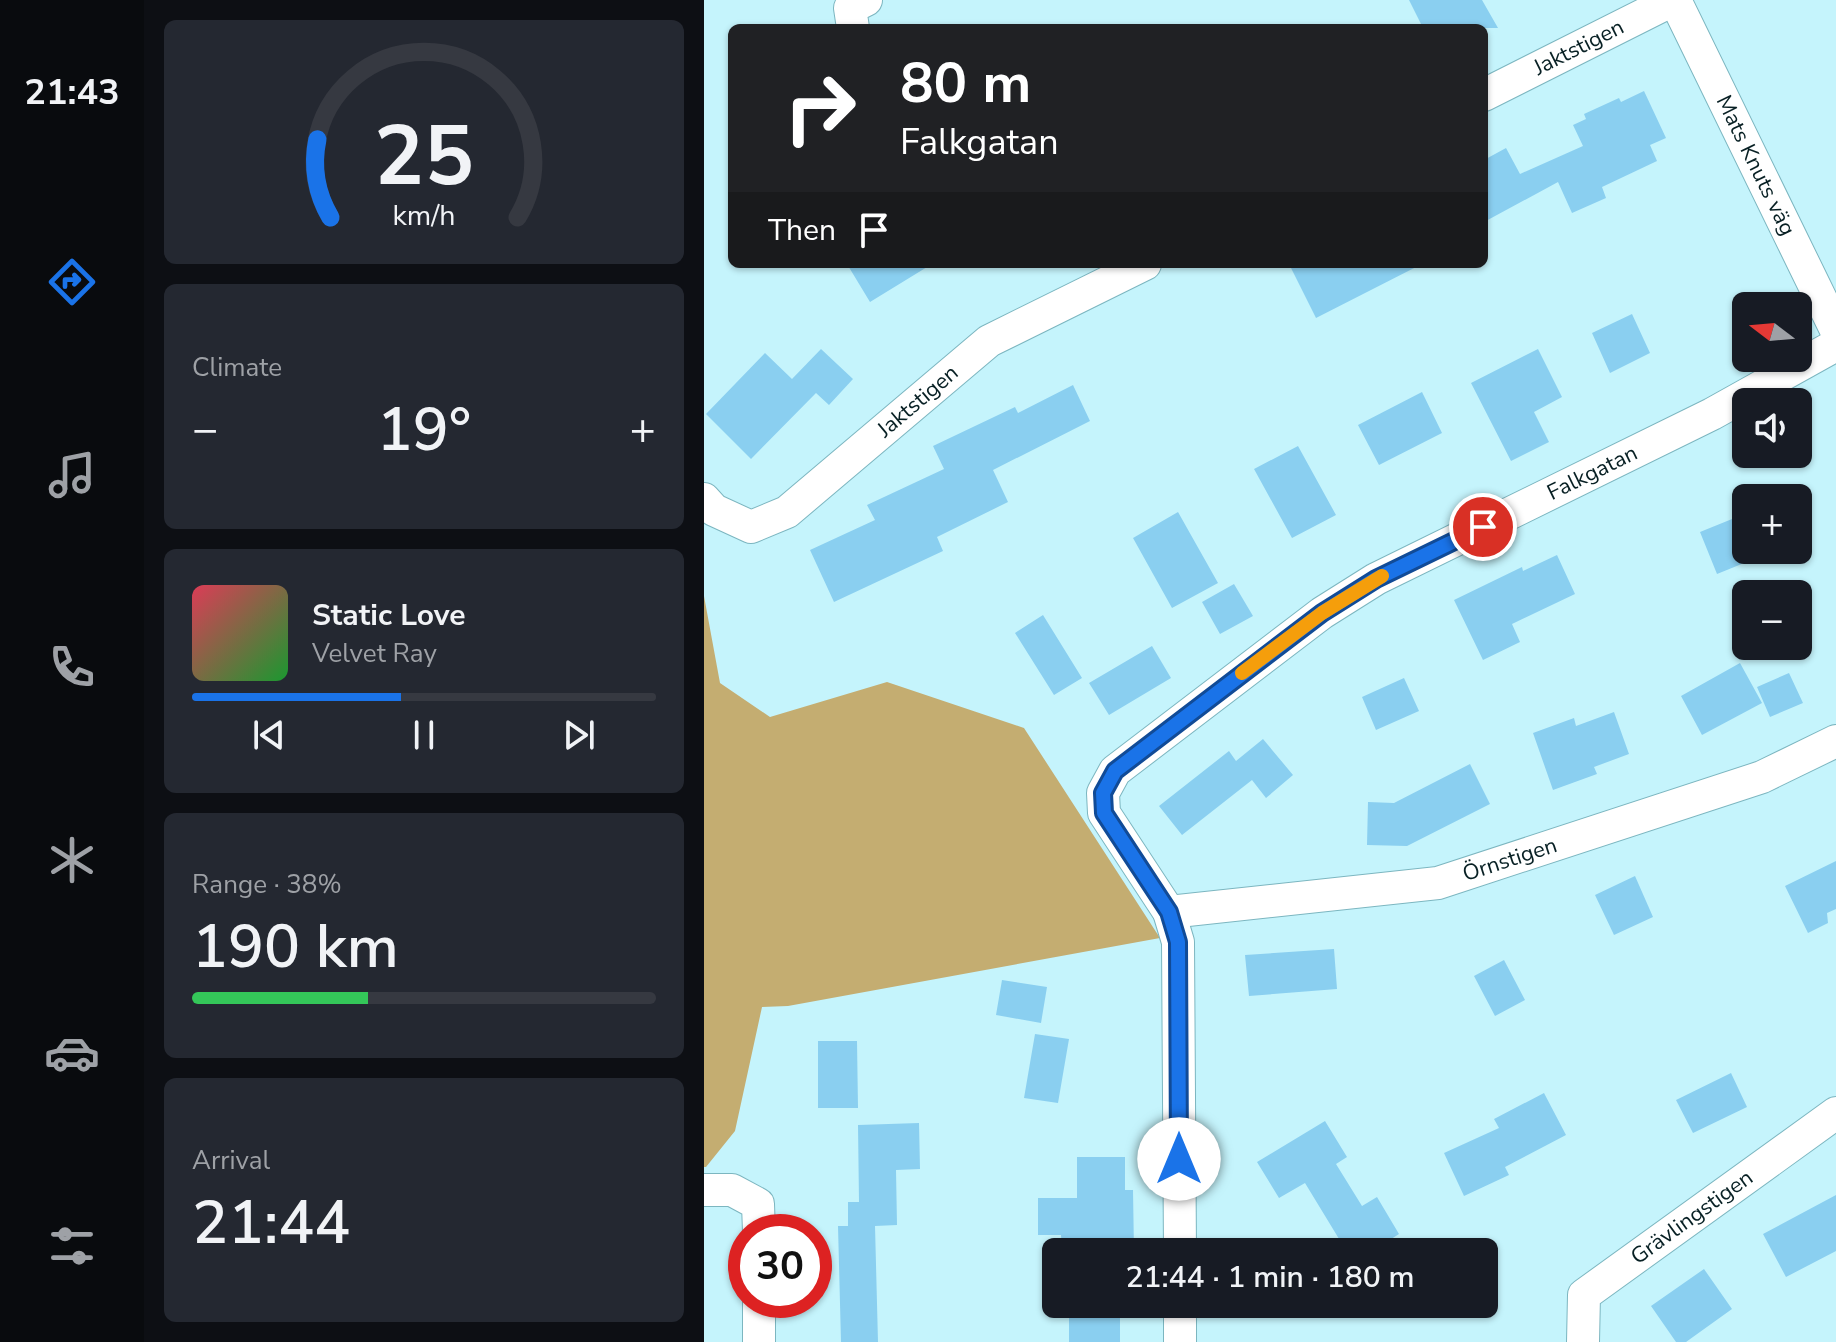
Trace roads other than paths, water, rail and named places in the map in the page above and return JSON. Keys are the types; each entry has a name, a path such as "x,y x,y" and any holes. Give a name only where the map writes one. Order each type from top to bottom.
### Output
{"street":[{"path":"852,24 850,8 866,0"},
{"name":"Jaktstigen","path":"1488,93 1674,0"},
{"name":"Mats Knuts väg","path":"1674,0 1836,330"},
{"name":"Jaktstigen","path":"704,499 714,510 751,527 787,512 989,341 1137,268"},
{"name":"Falkgatan","path":"1169,912 1104,813 1103,793 1115,771 1322,613 1376,579 1712,414 1836,345"},
{"name":"Örnstigen","path":"1169,912 1438,883 1762,777 1836,741"},
{"path":"1169,912 1178,942 1180,1238"},
{"name":"Grävlingstigen","path":"1583,1342 1584,1295 1836,1113"},
{"path":"718,1190 758,1204 758,1214"},
{"path":"759,1318 759,1342"},
{"path":"1180,1318 1180,1342"}]}
